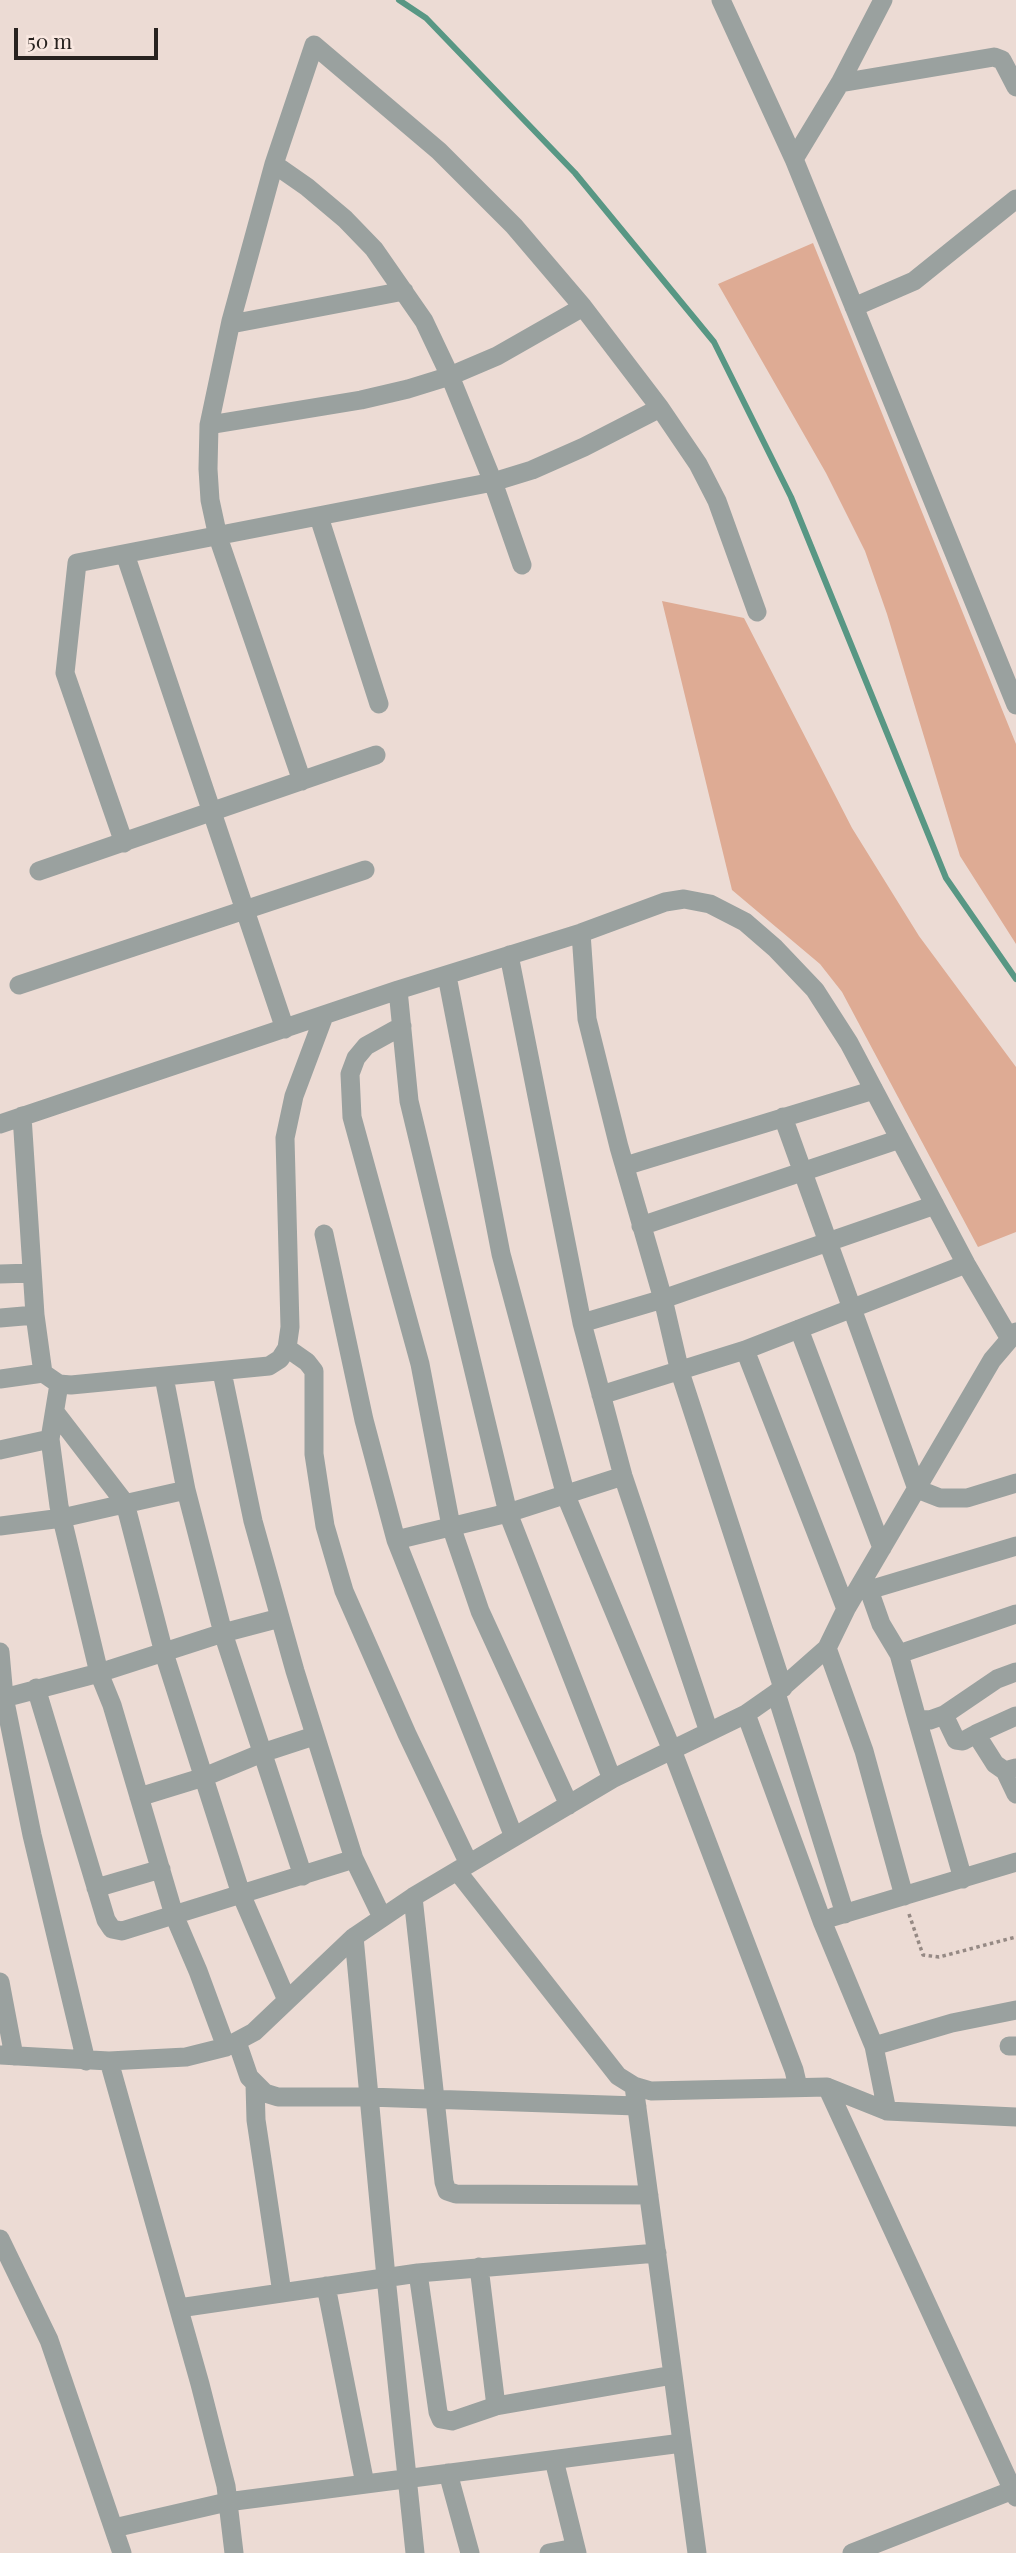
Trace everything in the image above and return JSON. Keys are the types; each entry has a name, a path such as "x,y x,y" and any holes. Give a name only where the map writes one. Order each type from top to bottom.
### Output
{"street":[{"path":"721,0 794,159 1016,705"},
{"path":"794,159 840,83 883,0"},
{"path":"302,781 218,537 210,500 208,469 209,425 231,324 274,164 314,45 439,151 514,226 583,307 660,408 698,464 717,501 757,612"},
{"path":"840,83 995,57 1002,60 1016,86"},
{"path":"274,164 345,219 374,249 424,320 493,482 522,565"},
{"path":"854,307 914,281 1016,200"},
{"path":"231,324 404,291"},
{"path":"209,425 361,400 450,376 498,356 583,307"},
{"path":"124,843 65,674 77,563 493,482 532,470 574,452 660,408"},
{"path":"319,517 379,704"},
{"path":"125,554 285,1029"},
{"path":"39,872 376,755"},
{"path":"19,985 365,870"},
{"path":"0,1124 398,990 582,933 665,902 684,899 710,904 746,922 815,990 849,1043 966,1264 1013,1335 992,1360 882,1548 864,1590 846,1609 827,1648 780,1690 746,1714 612,1779 382,1917 354,1937 286,1998 254,2032 231,2044 186,2057 86,2061 7,2055 0,1982"},
{"path":"582,933 587,1019 641,1226 663,1299 680,1372 780,1690 845,1914"},
{"path":"509,956 582,1323 624,1476 709,1732"},
{"path":"447,976 501,1254 566,1496 672,1750 794,2070 798,2087"},
{"path":"398,990 409,1101 508,1513 612,1779"},
{"path":"0,1379 164,1377 269,1366 280,1359 287,1348 290,1327 285,1138 294,1096 324,1016"},
{"path":"402,1026 366,1046 356,1058 350,1074 352,1117 419,1364 451,1526 480,1611 569,1805"},
{"path":"625,1166 874,1090"},
{"path":"22,1116 35,1315 51,1379 55,1412 50,1439 62,1518 99,1673 112,1705 174,1915 231,2044 254,2084 265,2093 278,2097 368,2097 436,2101 635,2096 651,2091 827,2087 887,2111 1016,2117"},
{"path":"783,1117 917,1489 940,1498 967,1498 1016,1483"},
{"path":"641,1226 900,1139"},
{"path":"582,1323 663,1299 935,1205"},
{"path":"324,1234 364,1420 396,1540 514,1838"},
{"path":"601,1395 745,1350 966,1264"},
{"path":"0,1274 32,1273"},
{"path":"0,1318 35,1315"},
{"path":"799,1329 882,1548"},
{"path":"287,1348 307,1362 314,1371 314,1454 325,1526 344,1591 463,1868 635,2096 697,2553"},
{"path":"745,1350 846,1609"},
{"path":"222,1371 253,1521 314,1736 326,1766 354,1859 382,1917"},
{"path":"164,1377 186,1490 223,1633 303,1876"},
{"path":"55,1412 125,1503 164,1653 242,1894 286,1998"},
{"path":"0,1450 50,1439"},
{"path":"396,1540 508,1513 624,1476"},
{"path":"0,1526 62,1518 186,1490"},
{"path":"864,1590 1016,1546"},
{"path":"864,1590 899,1654 963,1879"},
{"path":"899,1654 1016,1614"},
{"path":"2,1698 99,1673 223,1633 280,1618"},
{"path":"827,1648 864,1751 904,1896"},
{"path":"0,1652 2,1698 86,2061"},
{"path":"918,1719 930,1720 944,1715 997,1679 1016,1672"},
{"path":"36,1688 108,1925 117,1932 354,1859"},
{"path":"746,1714 822,1921 874,2046 887,2111"},
{"path":"944,1715 956,1740 963,1741 1016,1716"},
{"path":"976,1734 995,1764 1010,1769 1016,1794"},
{"path":"139,1797 204,1777 262,1753 314,1736"},
{"path":"822,1921 1016,1862"},
{"path":"96,1888 161,1869"},
{"path":"413,1897 447,2191 456,2194 649,2195"},
{"path":"354,1937 415,2553"},
{"path":"874,2046 952,2023 1016,2010"},
{"path":"108,2061 223,2473 234,2553"},
{"path":"254,2084 256,2120 282,2292"},
{"path":"827,2087 1015,2494 852,2553"},
{"path":"0,2239 49,2340 122,2553"},
{"path":"179,2308 418,2273 657,2253"},
{"path":"479,2267 496,2406"},
{"path":"418,2273 441,2419 452,2421 496,2406 673,2375"},
{"path":"326,2286 365,2484"},
{"path":"114,2528 227,2502 682,2443"},
{"path":"549,2553 576,2550 554,2459"},
{"path":"448,2473 470,2553"}],"path":[{"path":"904,1896 923,1955 939,1956 1016,1937"}],"shaded area":[{"path":"813,243 1016,744 1016,944 960,856 887,614 865,551 826,473 718,284"},
{"path":"662,601 744,618 852,828 919,936 1016,1067 1016,1232 978,1247 842,992 820,964 732,890"}],"waterway":[{"path":"399,0 426,18 575,173 714,342 791,497 946,878 1016,979"}]}
